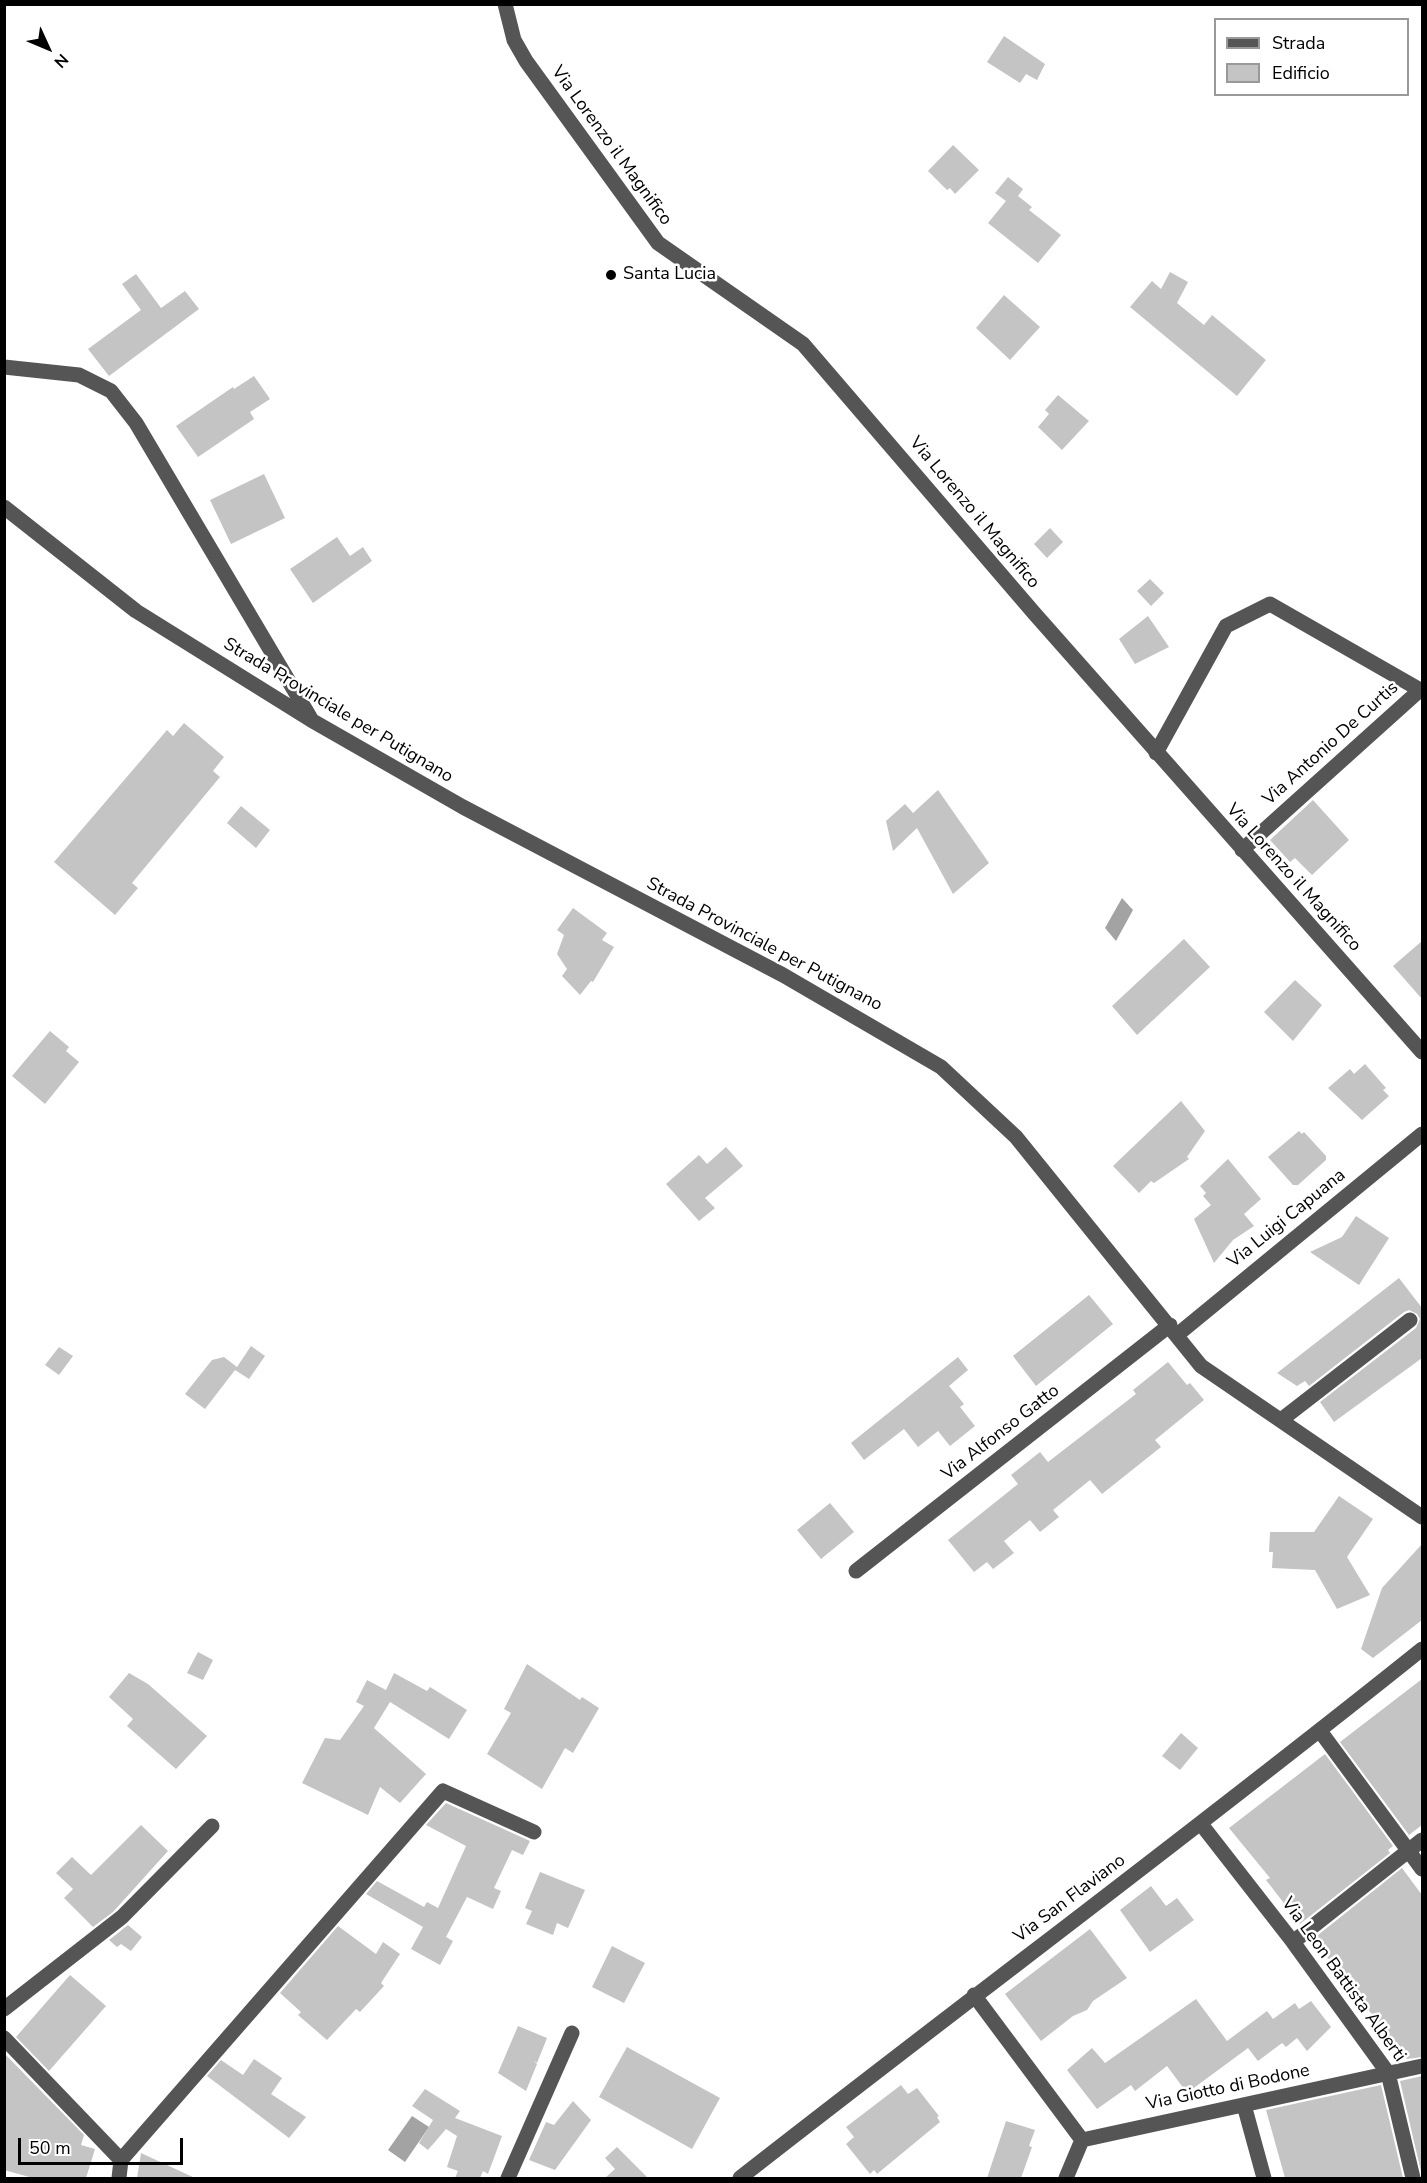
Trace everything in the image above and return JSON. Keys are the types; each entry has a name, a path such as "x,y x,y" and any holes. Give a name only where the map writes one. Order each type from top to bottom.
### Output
{"street":[{"name":"Via Lorenzo il Magnifico","path":"506,4 514,40 526,62 658,243 803,344 1156,753 1422,1052"},
{"path":"4,367 79,375 111,391 136,423 311,720"},
{"name":"Strada Provinciale per Putignano","path":"4,507 136,611 311,720 463,807 783,975 941,1067 1016,1137 1202,1366 1422,1517"},
{"path":"1156,753 1226,626 1270,604 1421,691"},
{"name":"Via Antonio De Curtis","path":"1242,850 1421,691"},
{"name":"Via Luigi Capuana","path":"1173,1330 1422,1134"},
{"path":"1281,1420 1410,1320"},
{"name":"Via Alfonso Gatto","path":"856,1571 1173,1330"},
{"name":"Via San Flaviano","path":"740,2178 974,1995 1201,1824 1422,1649"},
{"path":"1320,1731 1422,1869"},
{"path":"119,2178 121,2160 443,1791 534,1832"},
{"name":"Via Leon Battista Alberti","path":"1201,1824 1293,1942 1388,2073 1413,2178"},
{"path":"4,2009 122,1917 212,1826"},
{"path":"1293,1942 1422,1840"},
{"path":"974,1995 1082,2140 1066,2178"},
{"path":"508,2178 572,2033"},
{"path":"4,2038 121,2160"},
{"name":"Via Giotto di Bodone","path":"1082,2140 1422,2066"},
{"path":"1244,2105 1264,2178"}],"shaded area":[{"path":"1122,898 1133,910 1116,941 1105,928"},
{"path":"412,2116 429,2127 405,2162 388,2150"}],"building":[{"path":"1004,36 1045,64 1037,80 1026,74 1020,83 987,62"},
{"path":"953,145 979,170 955,194 950,188 947,190 928,171"},
{"path":"1008,177 1023,189 1018,196 1032,207 1029,210 1061,235 1038,263 988,223 1006,201 995,193"},
{"path":"1170,272 1188,282 1177,303 1204,325 1212,315 1266,360 1237,396 1130,307 1152,281 1161,289"},
{"path":"136,274 161,308 185,291 199,309 109,376 88,349 141,310 122,284"},
{"path":"1004,295 1040,327 1010,360 976,328"},
{"path":"254,376 270,399 250,412 254,419 198,457 176,426 233,387 234,389"},
{"path":"1058,395 1089,421 1062,450 1038,427 1049,414 1045,410"},
{"path":"264,474 285,518 231,544 210,500"},
{"path":"1050,528 1063,542 1047,558 1034,544"},
{"path":"337,537 350,556 363,547 372,561 313,603 290,569"},
{"path":"1150,579 1164,593 1151,606 1137,591"},
{"path":"1148,616 1169,647 1135,664 1119,639"},
{"path":"184,723 224,757 213,771 220,777 132,883 138,888 115,915 54,862 167,730 173,736"},
{"path":"938,790 989,863 953,894 917,828 893,851 886,821 905,804 913,813"},
{"path":"1313,800 1349,840 1312,875 1295,858 1290,862 1270,840"},
{"path":"241,806 270,830 256,848 227,823"},
{"path":"573,908 607,933 602,940 614,947 593,982 591,981 580,995 562,976 567,969 557,954 564,935 557,930"},
{"path":"1184,939 1210,967 1137,1035 1112,1006"},
{"path":"1422,941 1422,999 1393,966"},
{"path":"1295,980 1322,1005 1293,1041 1264,1012"},
{"path":"50,1031 69,1047 66,1051 79,1062 45,1104 12,1076"},
{"path":"1365,1064 1386,1088 1383,1090 1389,1096 1362,1120 1328,1088 1350,1069 1354,1074"},
{"path":"1181,1101 1205,1131 1187,1157 1189,1159 1154,1183 1151,1181 1139,1193 1113,1166"},
{"path":"1299,1131 1302,1134 1304,1132 1326,1156 1326,1160 1298,1185 1293,1185 1268,1157"},
{"path":"726,1147 743,1166 705,1198 715,1208 699,1221 666,1184 699,1155 707,1164"},
{"path":"1228,1159 1261,1199 1244,1214 1254,1226 1233,1240 1214,1263 1194,1219 1211,1205 1203,1196 1206,1193 1200,1186"},
{"path":"1356,1216 1389,1238 1359,1285 1310,1252 1342,1237"},
{"path":"1399,1278 1422,1308 1422,1358 1334,1422 1320,1402 1416,1328 1420,1319 1417,1314 1409,1310 1404,1312 1309,1386 1305,1381 1297,1386 1277,1373"},
{"path":"1089,1295 1113,1324 1036,1386 1013,1356"},
{"path":"251,1346 265,1356 249,1379 235,1370 205,1409 185,1394 212,1360 224,1357 237,1367"},
{"path":"59,1347 73,1356 59,1375 45,1365"},
{"path":"958,1357 968,1370 949,1386 964,1404 960,1407 975,1426 950,1446 938,1431 918,1447 904,1429 864,1460 851,1443"},
{"path":"1168,1362 1187,1385 1190,1383 1204,1400 1155,1440 1161,1447 1102,1494 1090,1480 1053,1510 1059,1517 1040,1532 1030,1520 1004,1541 1014,1553 993,1569 987,1562 974,1572 948,1540 1018,1484 1011,1475 1040,1452 1048,1462 1136,1394 1133,1390"},
{"path":"1339,1496 1373,1519 1347,1557 1370,1595 1337,1609 1315,1570 1272,1568 1273,1552 1269,1552 1270,1532 1314,1532"},
{"path":"830,1503 854,1532 821,1559 797,1530"},
{"path":"1422,1544 1422,1620 1373,1658 1361,1649 1382,1588"},
{"path":"198,1652 213,1660 203,1680 187,1673"},
{"path":"527,1664 580,1700 582,1697 599,1708 573,1753 565,1748 542,1789 487,1754 511,1713 504,1709"},
{"path":"129,1673 148,1684 207,1736 176,1769 127,1726 133,1719 109,1697"},
{"path":"394,1673 427,1691 430,1687 467,1710 449,1739 390,1702 374,1728 426,1774 400,1803 380,1787 368,1815 302,1783 325,1738 340,1740 364,1706 356,1702 367,1680 386,1690"},
{"path":"1422,1679 1422,1825 1409,1835 1340,1742"},
{"path":"1181,1733 1198,1748 1180,1770 1162,1756"},
{"path":"1325,1754 1393,1846 1388,1850 1390,1853 1300,1924 1266,1880 1270,1878 1229,1828"},
{"path":"446,1803 530,1841 523,1855 512,1850 494,1888 501,1891 493,1909 467,1897 446,1937 453,1941 440,1965 411,1949 423,1927 366,1894 377,1881 424,1907 427,1902 438,1908 466,1846 426,1825"},
{"path":"141,1825 168,1851 113,1912 93,1927 64,1898 73,1889 56,1873 72,1857 91,1875"},
{"path":"1402,1868 1422,1895 1422,2057 1407,2059 1313,1939"},
{"path":"540,1872 585,1890 568,1928 557,1923 553,1935 526,1924 532,1911 525,1908"},
{"path":"1151,1886 1166,1906 1177,1898 1194,1920 1150,1952 1120,1910"},
{"path":"128,1925 142,1937 131,1951 121,1944 117,1947 109,1940"},
{"path":"338,1926 376,1954 383,1942 400,1954 381,1983 384,1986 360,2012 356,2009 327,2040 298,2015 301,2012 280,1993"},
{"path":"1090,1929 1127,1978 1093,2001 1087,2010 1073,2016 1041,2041 1005,1994"},
{"path":"612,1946 645,1963 624,2003 592,1987"},
{"path":"70,1975 106,2006 49,2071 16,2037"},
{"path":"1196,1999 1227,2041 1267,2011 1273,2019 1295,2003 1299,2009 1311,2001 1331,2027 1307,2051 1297,2038 1286,2047 1282,2043 1258,2061 1248,2048 1187,2093 1167,2066 1135,2091 1131,2085 1097,2109 1067,2070 1092,2048 1105,2063"},
{"path":"518,2026 547,2038 537,2063 534,2061 537,2064 526,2091 498,2073"},
{"path":"627,2047 720,2098 692,2149 599,2097"},
{"path":"4,2053 84,2135 81,2145 95,2149 86,2178 33,2178 4,2170"},
{"path":"254,2059 282,2078 271,2094 306,2117 289,2138 207,2076 221,2060 243,2075"},
{"path":"1422,2076 1422,2176 1400,2081"},
{"path":"901,2085 908,2094 917,2088 939,2116 937,2117 940,2122 877,2174 874,2170 870,2174 846,2144 854,2137 846,2127"},
{"path":"1381,2085 1403,2178 1285,2178 1266,2110"},
{"path":"425,2089 460,2111 455,2118 502,2136 488,2174 483,2171 480,2178 455,2178 458,2171 447,2167 457,2136 446,2129 428,2150 419,2143 433,2120 412,2106"},
{"path":"573,2101 591,2120 555,2170 529,2160 546,2122 554,2125"},
{"path":"1006,2121 1035,2130 1029,2146 1032,2147 1021,2178 987,2178"},
{"path":"617,2147 648,2178 605,2178 615,2169 605,2158"},
{"path":"141,2153 195,2178 137,2178"}],"place":[{"name":"Santa Lucia","path":"611,275"}]}
